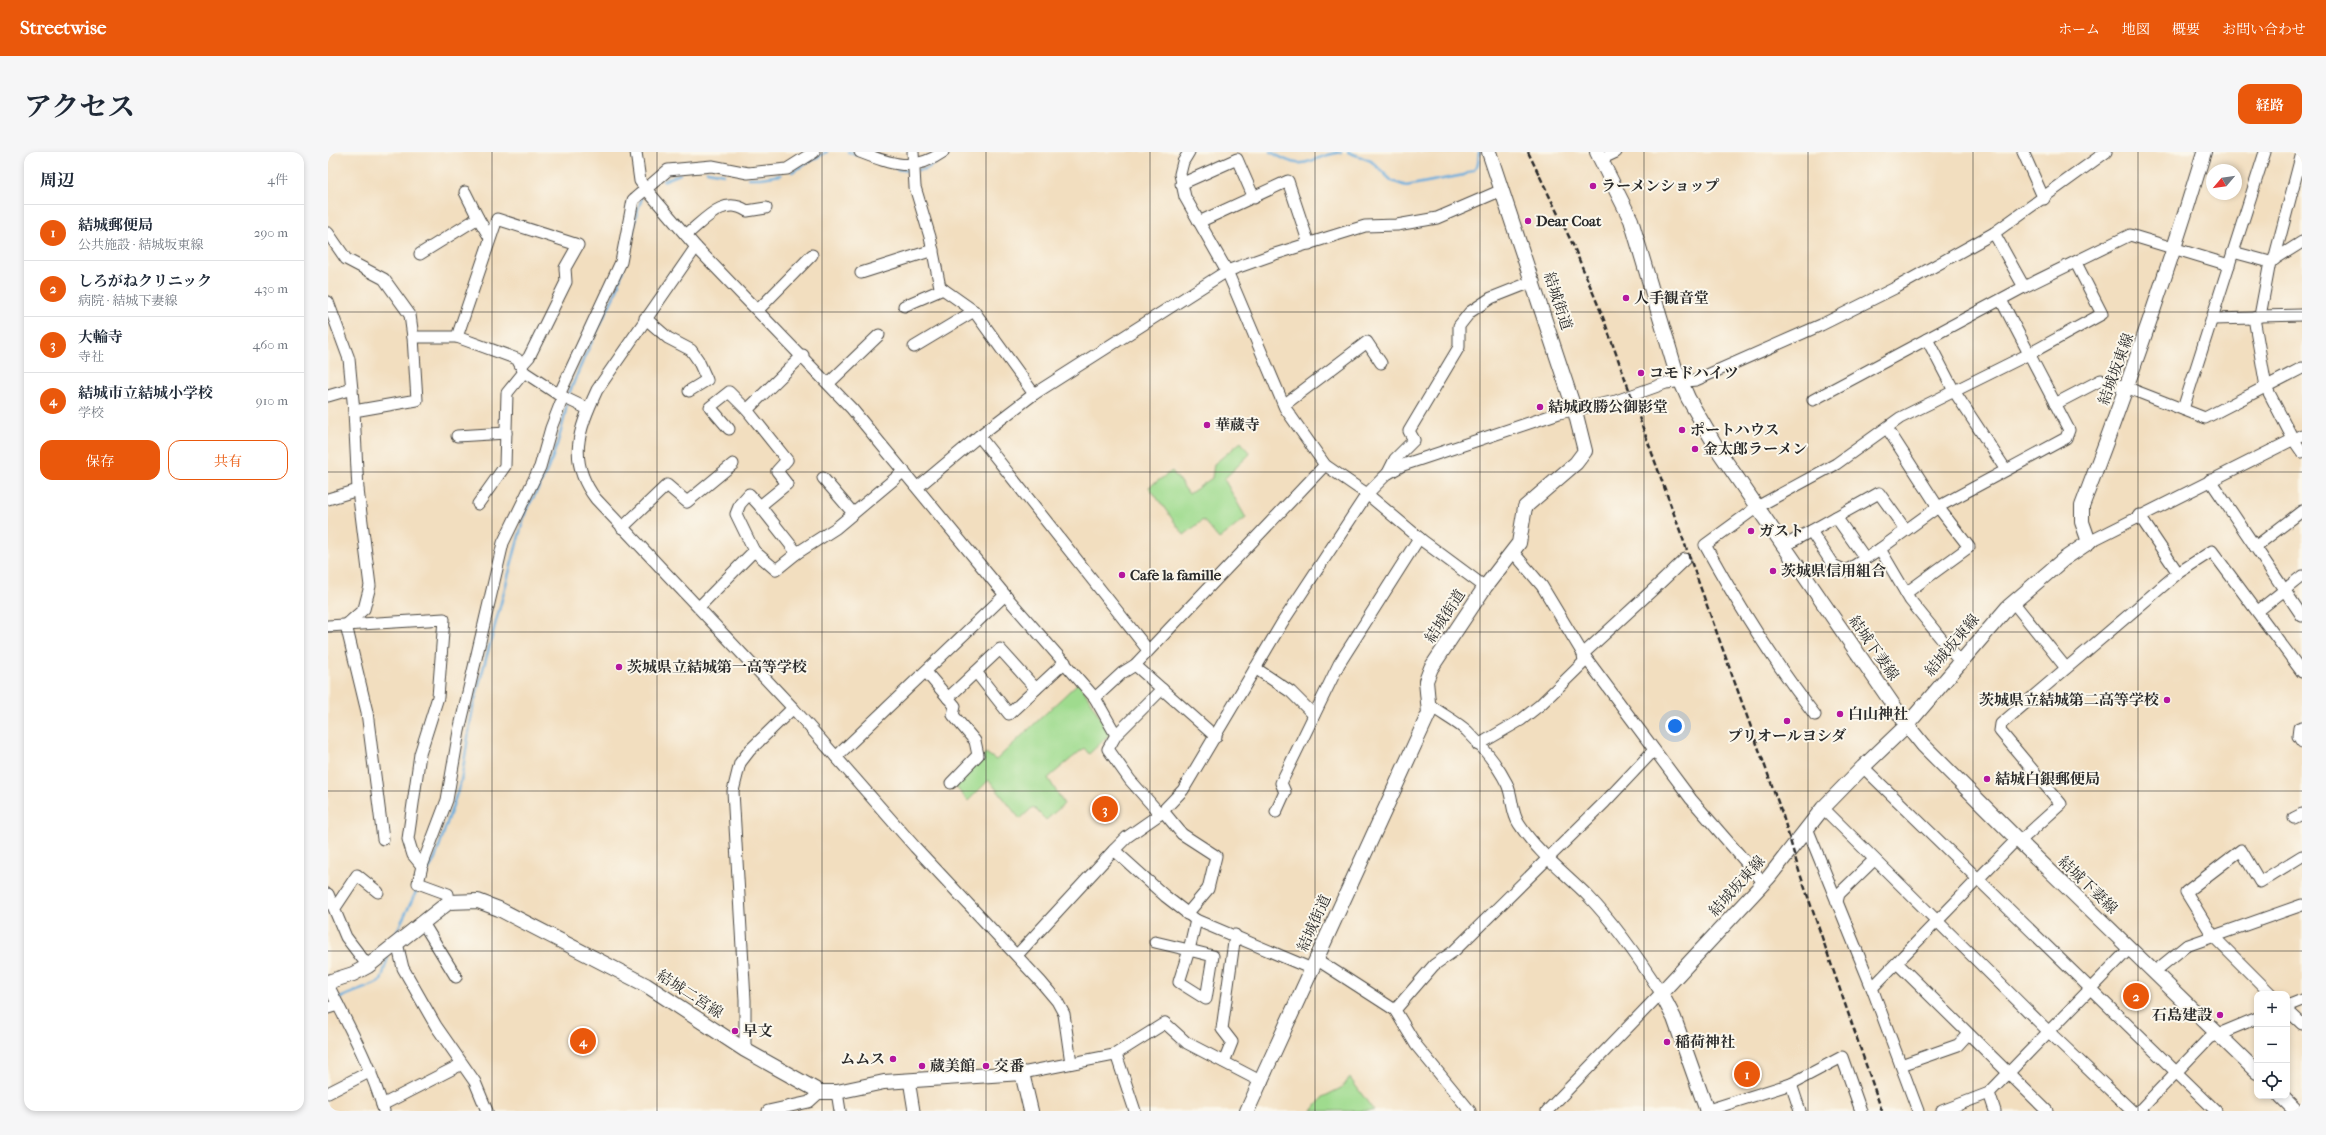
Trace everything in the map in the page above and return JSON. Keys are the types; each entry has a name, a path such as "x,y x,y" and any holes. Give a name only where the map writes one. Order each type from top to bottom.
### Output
{"main road":[{"name":"結城街道","path":"1247,1111 1262,1082 1314,964 1429,713 1430,705 1426,681 1429,673 1485,587 1513,552 1522,535 1525,507 1576,463 1584,451 1575,411 1534,281 1489,152"},
{"name":"結城坂東線","path":"1660,993 1764,883 1823,808 1862,767 1907,725 2013,602 2064,559 2090,542 2082,522 2082,506 2128,388 2175,248 2204,152"},
{"name":"結城下妻線","path":"1599,156 1630,220 1681,382 1706,431 1907,725 1923,745 2018,840 2254,1069"},
{"name":"結城二宮線","path":"449,902 478,901 499,909 646,985 745,1050 820,1092 837,1092 884,1082 1022,1074"},
{"path":"328,982 353,974 368,966 449,902"},
{"path":"1660,993 1674,1018 1706,1111"},
{"path":"1022,1074 1031,1111"},
{"path":"2284,1099 2296,1111"}],"street":[{"path":"636,152 640,182 696,247 829,383 918,487 1005,595 1095,698 1116,735"},
{"path":"449,902 448,894 418,883 422,866 447,800 459,731 503,543 540,467 550,428 561,396 621,262 633,200 668,170 712,166 748,173 787,169 814,152"},
{"path":"860,152 883,161 914,166 933,159 943,152"},
{"path":"913,152 915,187 933,250 940,287 974,311 1034,394"},
{"path":"1189,152 1183,162 1180,174 1185,197 1227,271 1284,405 1325,466 1366,494 1419,538 1485,587"},
{"path":"1599,156 1616,152"},
{"path":"2023,152 2044,199"},
{"path":"1018,954 1128,836 1162,812 1183,790 1216,737 1282,623 1366,494 1387,474 1403,465 1559,412 1575,411 1632,397 1666,383 1696,380 1821,325 1897,287 1994,233 2044,199 2106,152"},
{"path":"2183,409 2213,319 2265,152"},
{"path":"2300,155 2257,317 2266,387 2297,437 2302,452"},
{"path":"1181,184 1237,159 1254,198"},
{"path":"1199,222 1254,198 1288,181 1309,244"},
{"path":"918,487 979,436 1034,394 1227,271 1365,226 1397,226 1437,218 1502,190"},
{"path":"465,192 490,238"},
{"path":"686,235 722,206 731,204 738,205 747,211 766,208"},
{"path":"420,254 478,218"},
{"path":"457,337 497,219 578,245 565,268 566,282 530,357 507,393 505,466 478,504"},
{"path":"328,233 346,260 384,279 410,315 418,400 354,411"},
{"path":"1994,233 2024,287"},
{"path":"1813,400 2024,287 2130,235 2229,265"},
{"path":"2233,252 2272,261 2302,242"},
{"path":"696,247 596,390 588,409 578,455 581,478 596,499 622,528 793,708 915,847 1018,954 1061,1008 1064,1014 1071,1063"},
{"path":"861,273 933,250"},
{"path":"758,310 812,255"},
{"path":"1815,715 1787,679 1739,606 1705,545 1757,507 1836,464 1904,416 2029,354 2102,314 2076,262"},
{"path":"1387,474 1395,459 1414,440 1409,431 1459,347 1459,326 1470,312 1491,298 1534,281"},
{"path":"904,306 943,289"},
{"path":"1811,531 1833,565 1846,571 1880,549 1905,528 1938,507 2066,438 2069,430 2001,300"},
{"path":"328,302 349,359 354,411 358,490 370,586 364,609 346,625"},
{"path":"914,347 974,311"},
{"path":"2213,319 2302,315"},
{"path":"645,318 668,338 691,350 698,360 707,380 688,391"},
{"path":"829,383 879,335"},
{"path":"413,337 457,337 517,359 522,369 561,396 588,409"},
{"path":"1927,339 1954,391 2006,470"},
{"path":"1284,405 1367,342 1380,364"},
{"path":"747,410 803,355"},
{"path":"2055,404 2101,380 2128,388 2205,418 2302,368"},
{"path":"328,396 352,389"},
{"path":"729,429 710,407 729,392 747,410 787,460 777,471 787,484 760,506"},
{"path":"1887,428 1938,507 1969,547 1906,593"},
{"path":"457,436 506,433"},
{"path":"979,436 1148,650"},
{"path":"2090,542 2139,515 2297,437"},
{"path":"622,528 668,485 688,502 733,464"},
{"path":"1095,698 1122,673 1135,665 1325,466"},
{"path":"797,553 749,494 740,504 736,514 754,551 776,570 797,553 817,542 904,471"},
{"path":"823,478 853,513"},
{"path":"2210,480 2302,616"},
{"path":"328,499 358,490"},
{"path":"1784,546 1879,493 1905,528"},
{"path":"2255,547 2302,511"},
{"path":"2139,515 2178,573"},
{"path":"1836,517 1865,558"},
{"path":"1276,812 1285,792 1281,783 1339,664 1419,538"},
{"path":"1880,549 1906,593 1960,662"},
{"path":"698,607 754,551"},
{"path":"1872,988 2018,840 2061,804 2000,730 2001,724 2178,573 2212,551 2302,672"},
{"path":"1513,552 1542,586 1583,654 1654,750 1723,838 1764,883"},
{"path":"1583,654 1658,586 1685,559"},
{"path":"2258,611 2302,576"},
{"path":"836,757 1005,595"},
{"path":"2013,602 2066,668"},
{"path":"328,626 444,619 438,697 420,754 408,838 413,855 422,866"},
{"path":"346,625 367,712 377,788 377,809 383,839"},
{"path":"948,698 1000,649 1036,689"},
{"path":"1478,745 1521,720 1540,706 1584,662 1583,654"},
{"path":"976,672 1009,714 1065,662"},
{"path":"1135,665 1216,737"},
{"path":"1255,668 1291,692 1314,714"},
{"path":"926,672 955,706 953,715 974,741 978,754 951,783"},
{"path":"1155,942 1189,950 1191,917 1208,889 1216,856 1182,834 1130,780 1108,749 1116,735 1162,689"},
{"path":"1430,705 1466,731 1478,745 1501,774 1508,786 1512,812 1519,825 1548,857 1589,897 1613,925 1660,993 1547,1111"},
{"path":"745,1050 745,1000 733,791 740,763 750,750 793,708"},
{"path":"2302,726 2299,728 2298,736 2302,742"},
{"path":"1395,1010 1434,965 1454,951 1605,802 1654,750"},
{"path":"1862,767 2216,1111"},
{"path":"1823,808 2048,1031 2132,1111"},
{"path":"1806,828 1872,988 1918,1111"},
{"path":"1114,850 1191,917 1221,932 1235,935 1314,964 1395,1010 1416,1045 1470,1111"},
{"path":"2268,991 2213,936 2186,892 2241,850 2260,882 2302,856"},
{"path":"1837,902 1839,894 1874,860"},
{"path":"335,908 358,875 378,892"},
{"path":"328,894 346,937 368,966"},
{"path":"2154,972 2186,946 2302,905"},
{"path":"423,923 456,977"},
{"path":"1224,1062 1232,1042 1222,1029 1235,935"},
{"path":"397,944 403,968 436,1026 475,1082 487,1111"},
{"path":"1942,1111 1989,1093 2129,949"},
{"path":"1897,962 2047,1111"},
{"path":"328,985 333,1007 371,1071 383,1108 462,1064"},
{"path":"2290,1005 2302,1000"},
{"path":"2290,1013 2302,1024"},
{"path":"2139,1111 2209,1038 2217,1033 2254,1019"},
{"path":"1022,1074 1114,1055 1165,1022 1187,1043 1262,1082"},
{"path":"1901,1065 1958,1045 1968,1034"},
{"path":"1114,1055 1117,1057 1134,1111"},
{"path":"1706,1111 1791,1084 1842,1057 1861,1111"},
{"path":"328,1093 371,1071"},
{"path":"909,1080 914,1111"},
{"path":"1791,1084 1800,1111"},
{"path":"768,1111 810,1102 820,1092"},
{"path":"837,1092 840,1111"},
{"path":"1989,1093 1995,1111"}],"green space":[{"path":"1241,442 1250,454 1224,479 1246,518 1219,539 1203,520 1184,535 1149,487 1172,471 1189,494 1212,478 1214,464"},
{"path":"1079,682 1110,734 1089,754 1084,748 1048,778 1064,804 1046,820 1033,807 1020,819 989,780 968,801 954,785 986,753 996,760"},
{"path":"1350,1078 1374,1111 1312,1111 1323,1097 1341,1088"}],"waterway":[{"path":"792,172 827,152"},
{"path":"848,152 857,155"},
{"path":"1271,152 1283,159 1299,163 1341,152"},
{"path":"1348,152 1371,161 1392,181 1406,186 1464,175 1474,170 1478,164 1479,152"},
{"path":"918,170 926,169 938,161"},
{"path":"896,169 911,171"},
{"path":"707,171 724,174"},
{"path":"663,181 680,174"},
{"path":"749,178 781,175"},
{"path":"628,253 637,212 642,198"},
{"path":"568,396 584,358 617,290 623,269"},
{"path":"424,877 435,859 461,781 473,707 526,510 541,484 557,445 567,403"},
{"path":"393,939 419,886"},
{"path":"339,999 381,981 388,957"}],"railway":[{"path":"1528,152 1573,245 1601,312 1783,816 1799,871 1882,1111"}],"place":[{"name":"ラーメンショップ","path":"1593,186"},
{"name":"Dear Coat","path":"1528,221"},
{"name":"人手観音堂","path":"1626,298"},
{"name":"コモドハイツ","path":"1641,373"},
{"name":"結城政勝公御影堂","path":"1540,407"},
{"name":"華蔵寺","path":"1207,425"},
{"name":"ポートハウス","path":"1682,430"},
{"name":"金太郎ラーメン","path":"1695,449"},
{"name":"ガスト","path":"1751,531"},
{"name":"茨城県信用組合","path":"1773,571"},
{"name":"Cafe la famille","path":"1122,575"},
{"name":"茨城県立結城第一高等学校","path":"619,667"},
{"name":"茨城県立結城第二高等学校","path":"2167,700"},
{"name":"白山神社","path":"1840,714"},
{"name":"プリオールヨシダ","path":"1787,721"},
{"name":"結城白銀郵便局","path":"1987,779"},
{"name":"大輪寺","path":"1105,809"},
{"name":"しろがねクリニック","path":"2136,996"},
{"name":"石島建設","path":"2220,1015"},
{"name":"早文","path":"735,1031"},
{"name":"結城市立結城小学校","path":"583,1041"},
{"name":"稲荷神社","path":"1667,1042"},
{"name":"ムムス","path":"893,1059"},
{"name":"蔵美館","path":"922,1066"},
{"name":"交番","path":"986,1066"},
{"name":"結城郵便局","path":"1747,1074"}]}
